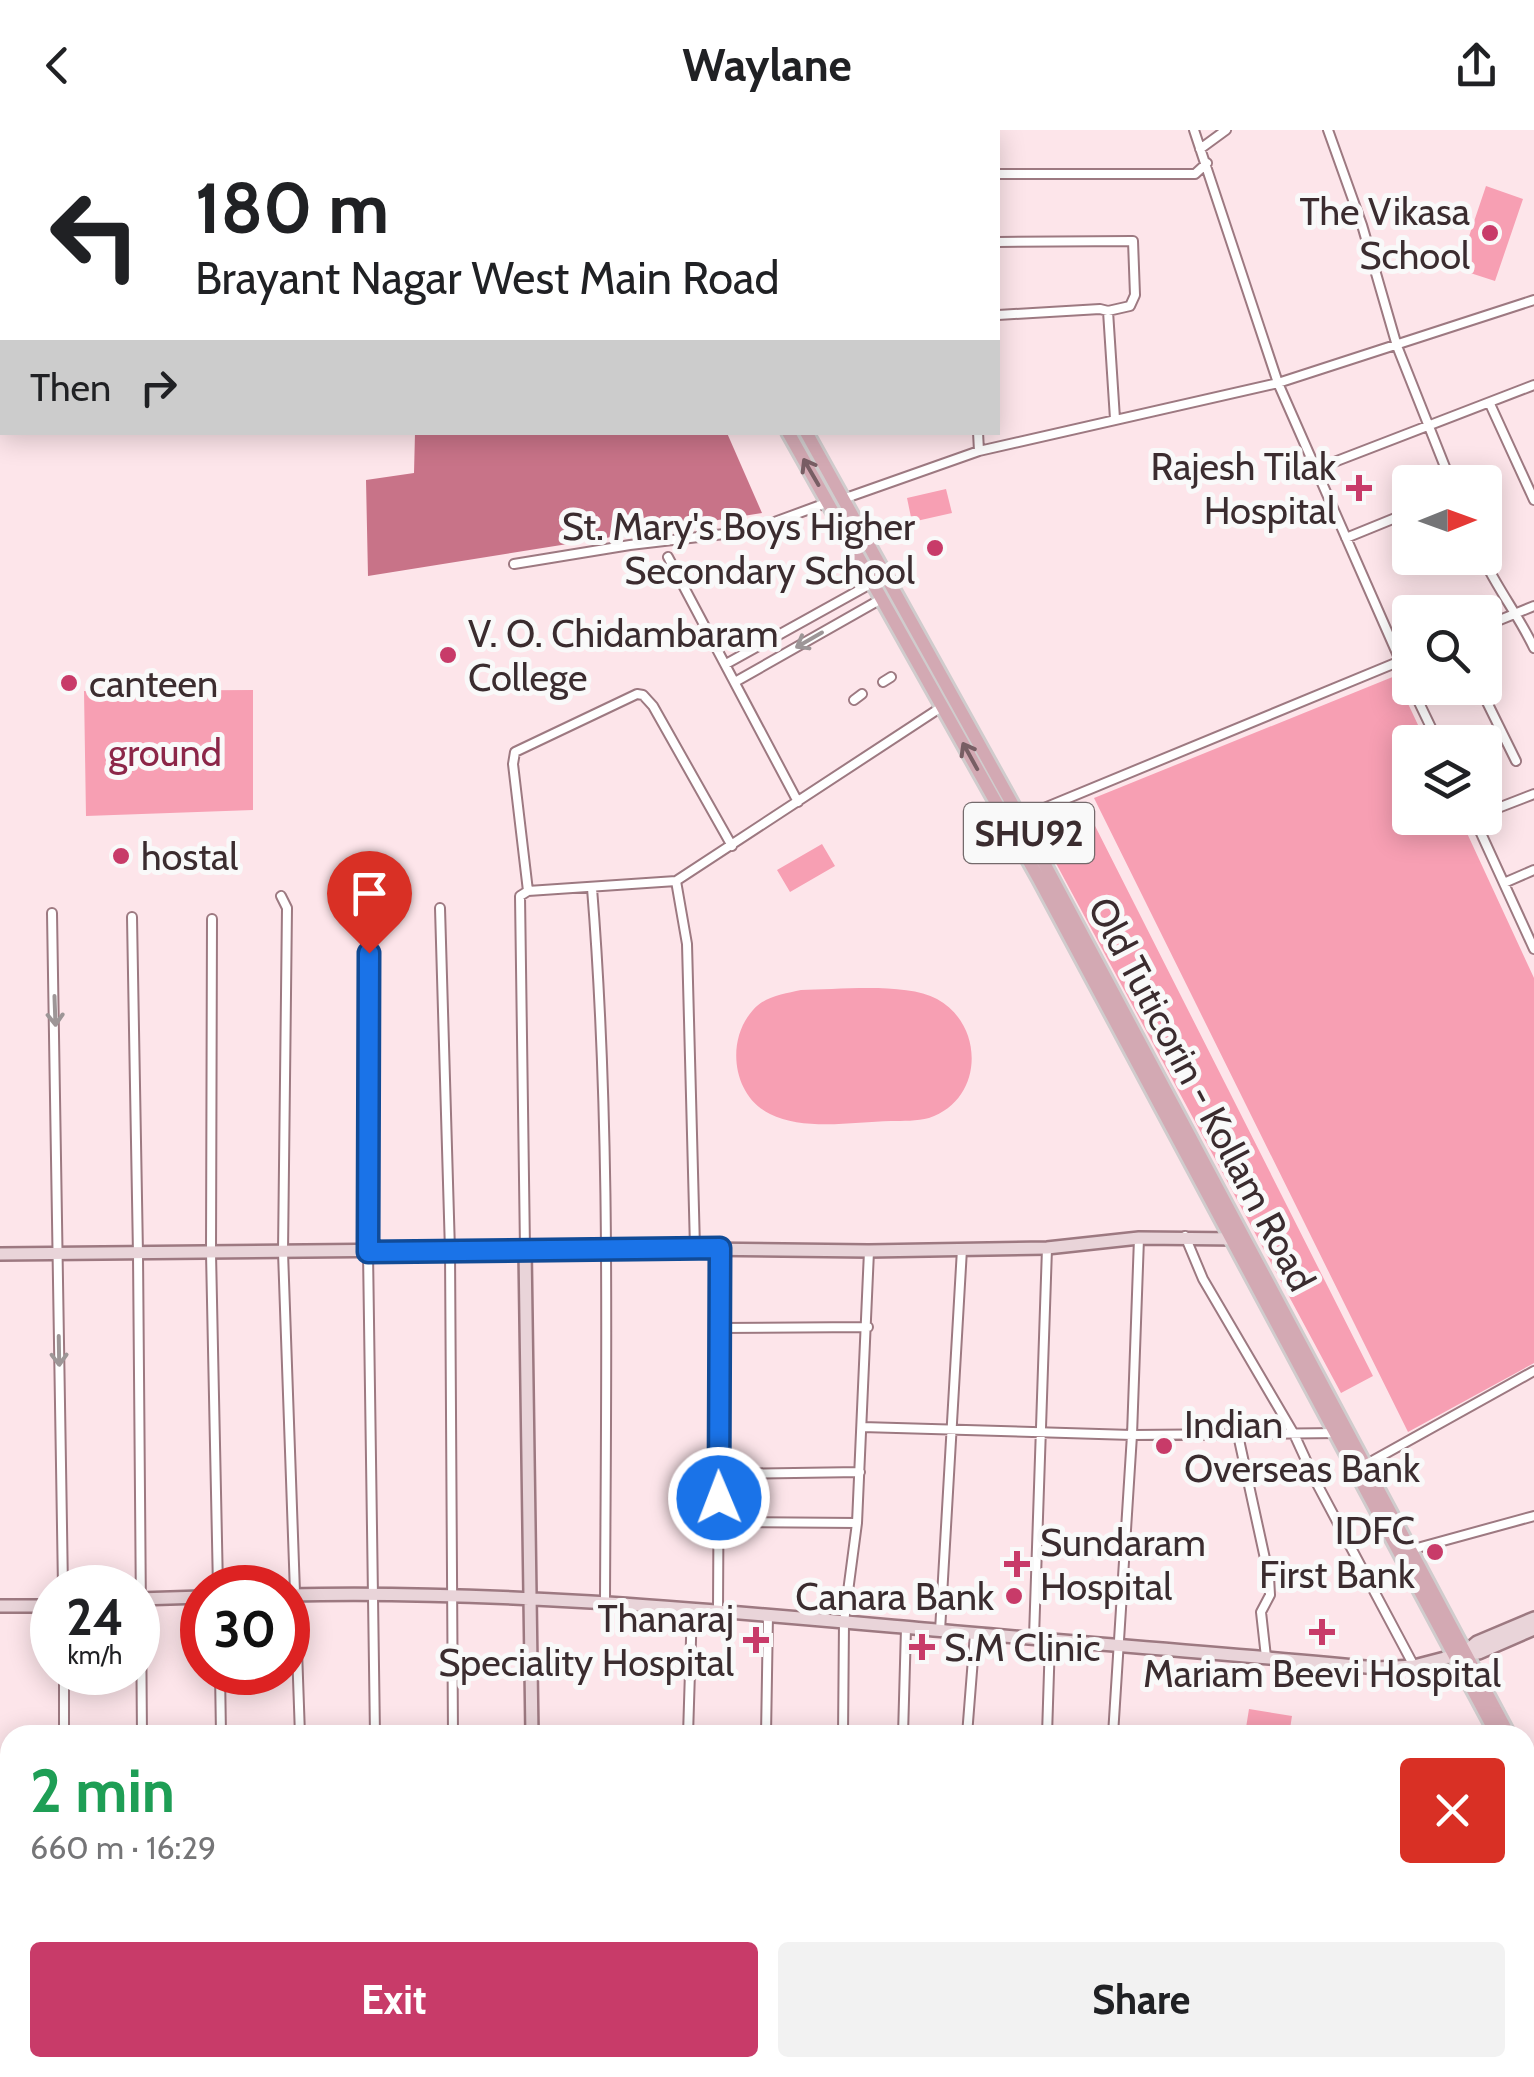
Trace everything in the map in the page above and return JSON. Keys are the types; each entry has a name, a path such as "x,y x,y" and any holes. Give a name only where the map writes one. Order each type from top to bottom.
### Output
{"main road":[{"path":"790,435 882,598 948,702 1239,1239"},
{"name":"Old Tuticorin - Kollam Road","path":"808,435 948,702 1020,818 1342,1433 1365,1465 1410,1550 1492,1725"},
{"path":"1342,1433 1459,1654"}],"street":[{"path":"1194,130 1278,383 1392,644"},
{"path":"1200,148 1226,130"},
{"path":"1328,130 1362,225 1397,346 1445,465"},
{"path":"1000,174 1194,174 1207,163"},
{"path":"1000,242 1133,241 1135,295 1130,306 1108,311 1000,315"},
{"path":"514,564 630,545 750,532 979,450 1278,383 1534,300"},
{"path":"1108,311 1115,420"},
{"path":"1316,470 1534,386"},
{"path":"1490,404 1534,500"},
{"path":"978,435 979,450"},
{"path":"1346,538 1392,519"},
{"path":"668,556 798,802"},
{"path":"1491,575 1517,613 1534,648"},
{"path":"726,664 874,582"},
{"path":"735,682 882,598"},
{"path":"1502,619 1534,606"},
{"path":"1020,818 1392,665"},
{"path":"528,891 513,764 515,752 637,694 653,706 732,846"},
{"path":"532,1725 520,896 528,891 676,881 948,702"},
{"path":"1488,705 1516,762"},
{"path":"1502,806 1534,794"},
{"path":"1482,835 1533,946"},
{"path":"1504,883 1534,870"},
{"path":"676,881 686,944 695,1248"},
{"path":"592,888 605,1088 605,1602"},
{"path":"281,896 287,908 283,1252 291,1565"},
{"path":"440,908 450,1251 453,1725"},
{"path":"52,913 64,1565"},
{"path":"369,916 368,1252 375,1725"},
{"path":"132,917 139,1565"},
{"path":"212,919 218,1565"},
{"path":"1186,1236 1203,1279 1294,1434 1414,1666"},
{"path":"0,1254 605,1248 962,1250 1047,1248 1186,1236 1239,1239"},
{"path":"1114,1725 1140,1238"},
{"path":"718,1610 720,1248"},
{"path":"1034,1637 1047,1248"},
{"path":"940,1631 962,1250"},
{"path":"843,1725 844,1622 857,1523 869,1251"},
{"path":"719,1328 868,1327"},
{"path":"1365,1465 1534,1371"},
{"path":"862,1427 1132,1436 1342,1433"},
{"path":"1238,1435 1269,1577 1270,1595 1261,1612 1266,1656"},
{"path":"718,1474 860,1472"},
{"path":"1410,1550 1534,1516"},
{"path":"720,1522 857,1523"},
{"path":"310,1594 530,1596 1377,1668 1414,1666 1479,1652 1534,1629"},
{"path":"0,1606 30,1606"},
{"path":"688,1725 692,1608"},
{"path":"766,1725 768,1614"},
{"path":"1459,1654 1477,1642 1534,1618"},
{"path":"903,1725 906,1628"},
{"path":"969,1725 975,1633"},
{"path":"1046,1725 1050,1640"},
{"path":"64,1695 64,1725"},
{"path":"141,1695 142,1725"},
{"path":"220,1695 221,1725"},
{"path":"298,1695 299,1725"}],"green space":[{"path":"1486,186 1523,199 1495,281 1458,269"},
{"path":"946,489 952,513 912,522 907,498"},
{"path":"1392,677 1392,705 1409,705 1418,725 1392,725 1392,835 1468,835 1534,978 1534,1363 1408,1432 1094,798"},
{"name":"ground","path":"253,690 253,810 86,816 84,691"},
{"path":"1086,808 1373,1376 1341,1393 1037,828"},
{"path":"822,844 835,866 790,892 777,870"},
{"path":"801,990 907,990 937,999 953,1011 970,1043 972,1061 960,1095 947,1109 929,1118 845,1124 783,1119 757,1106 737,1067 736,1052 744,1023 763,1002"},
{"path":"1249,1709 1292,1716 1291,1725 1246,1725"}],"shaded area":[{"path":"415,435 728,435 762,513 368,576 366,480 414,473"}],"place":[{"name":"The Vikasa School","path":"1490,233"},
{"name":"Rajesh Tilak Hospital","path":"1359,488"},
{"name":"St. Mary's Boys Higher Secondary School","path":"935,548"},
{"name":"V. O. Chidambaram College","path":"448,655"},
{"name":"canteen","path":"69,683"},
{"name":"hostal","path":"121,856"},
{"name":"Indian Overseas Bank","path":"1164,1446"},
{"name":"IDFC First Bank","path":"1435,1552"},
{"name":"Sundaram Hospital","path":"1017,1564"},
{"name":"Canara Bank","path":"1014,1596"},
{"name":"Mariam Beevi Hospital","path":"1322,1632"},
{"name":"Thanaraj Speciality Hospital","path":"756,1640"},
{"name":"S.M Clinic","path":"922,1647"}],"route":[{"path":"369,953 368,1252 720,1248 719,1498"}]}
